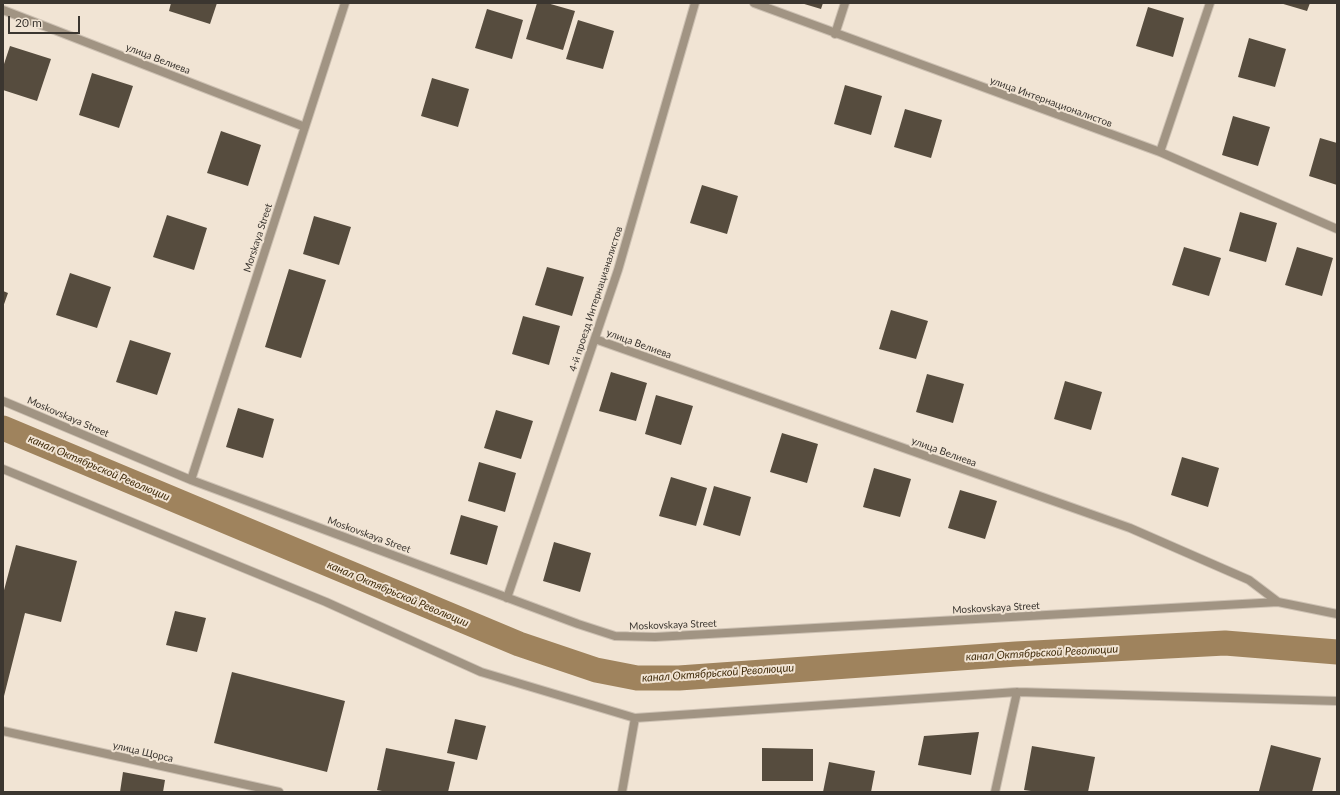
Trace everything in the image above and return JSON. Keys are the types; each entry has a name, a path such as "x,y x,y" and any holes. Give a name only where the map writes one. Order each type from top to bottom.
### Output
{"street":[{"name":"Morskaya Street","path":"191,480 345,3"},
{"name":"4-й проезд Интернацианалистов","path":"507,598 618,270 696,3"},
{"name":"улица Интернационалистов","path":"754,3 1160,152 1337,229"},
{"path":"835,34 845,3"},
{"path":"1160,152 1210,3"},
{"name":"улица Велиева","path":"3,10 305,127"},
{"name":"улица Велиева","path":"595,338 1130,528 1249,580 1278,602"},
{"name":"Moskovskaya Street","path":"3,401 191,480 507,598 615,636 656,637 1278,602 1337,614"},
{"path":"3,469 326,602 481,672 635,718 1017,692 1337,701"},
{"path":"994,792 1017,692"},
{"path":"622,792 635,718"},
{"name":"улица Щорса","path":"3,731 279,792"}],"building":[{"path":"171,3 217,3 210,24 169,11"},
{"path":"537,3 547,3 575,11 563,50 526,39"},
{"path":"801,3 823,3 821,9"},
{"path":"1280,3 1310,3 1307,11"},
{"path":"1148,7 1184,18 1173,57 1136,46"},
{"path":"487,9 523,20 512,59 475,48"},
{"path":"578,20 614,31 603,69 566,59"},
{"path":"1249,38 1286,49 1275,87 1238,77"},
{"path":"10,46 51,59 37,101 3,90 3,67"},
{"path":"92,73 133,86 119,128 79,115"},
{"path":"432,78 469,89 458,127 421,116"},
{"path":"845,85 882,96 871,135 834,124"},
{"path":"905,109 942,120 931,158 894,147"},
{"path":"1233,116 1270,127 1258,166 1222,155"},
{"path":"221,131 261,145 248,186 207,173"},
{"path":"1320,138 1337,143 1337,185 1309,176"},
{"path":"702,185 738,196 727,234 690,223"},
{"path":"1240,212 1277,223 1266,262 1229,251"},
{"path":"167,215 207,228 194,270 153,257"},
{"path":"314,216 351,227 339,265 303,254"},
{"path":"1184,247 1221,258 1209,296 1172,285"},
{"path":"1297,247 1333,258 1322,296 1285,285"},
{"path":"547,267 584,277 572,316 535,305"},
{"path":"289,269 326,280 301,358 265,347"},
{"path":"70,273 111,287 97,328 56,315"},
{"path":"3,291 8,293 3,307"},
{"path":"891,310 928,321 916,359 879,349"},
{"path":"523,316 560,326 549,365 512,354"},
{"path":"130,340 171,353 157,395 116,382"},
{"path":"611,372 647,383 636,421 599,411"},
{"path":"927,374 964,384 953,423 916,412"},
{"path":"1065,381 1102,392 1091,430 1054,419"},
{"path":"656,395 693,406 681,445 645,434"},
{"path":"238,408 274,419 263,458 226,447"},
{"path":"496,410 533,421 521,459 484,448"},
{"path":"782,433 818,444 807,483 770,472"},
{"path":"1182,457 1219,468 1208,507 1171,495"},
{"path":"479,462 516,473 505,512 468,501"},
{"path":"874,468 911,479 900,517 863,507"},
{"path":"671,477 707,488 696,526 659,516"},
{"path":"714,486 751,497 740,536 703,525"},
{"path":"960,490 997,501 985,539 948,528"},
{"path":"461,515 498,526 487,565 450,554"},
{"path":"554,542 591,553 580,592 543,581"},
{"path":"16,545 77,561 61,622 25,613 4,696 3,594"},
{"path":"175,611 206,618 197,652 166,645"},
{"path":"232,672 345,701 327,772 214,743"},
{"path":"455,719 486,726 477,760 447,753"},
{"path":"979,732 971,775 918,765 924,736"},
{"path":"1271,745 1321,758 1312,792 1259,791"},
{"path":"1032,746 1095,757 1088,792 1038,792 1024,790"},
{"path":"386,748 455,762 448,792 387,792 377,790"},
{"path":"762,748 813,749 813,781 762,781"},
{"path":"829,762 875,771 871,792 823,792"},
{"path":"123,772 165,780 163,792 120,792"}],"waterway":[{"name":"канал Октябрьской Революции","path":"3,428 519,644 596,670 637,678 679,678 1016,654 1225,643 1337,652"}]}
